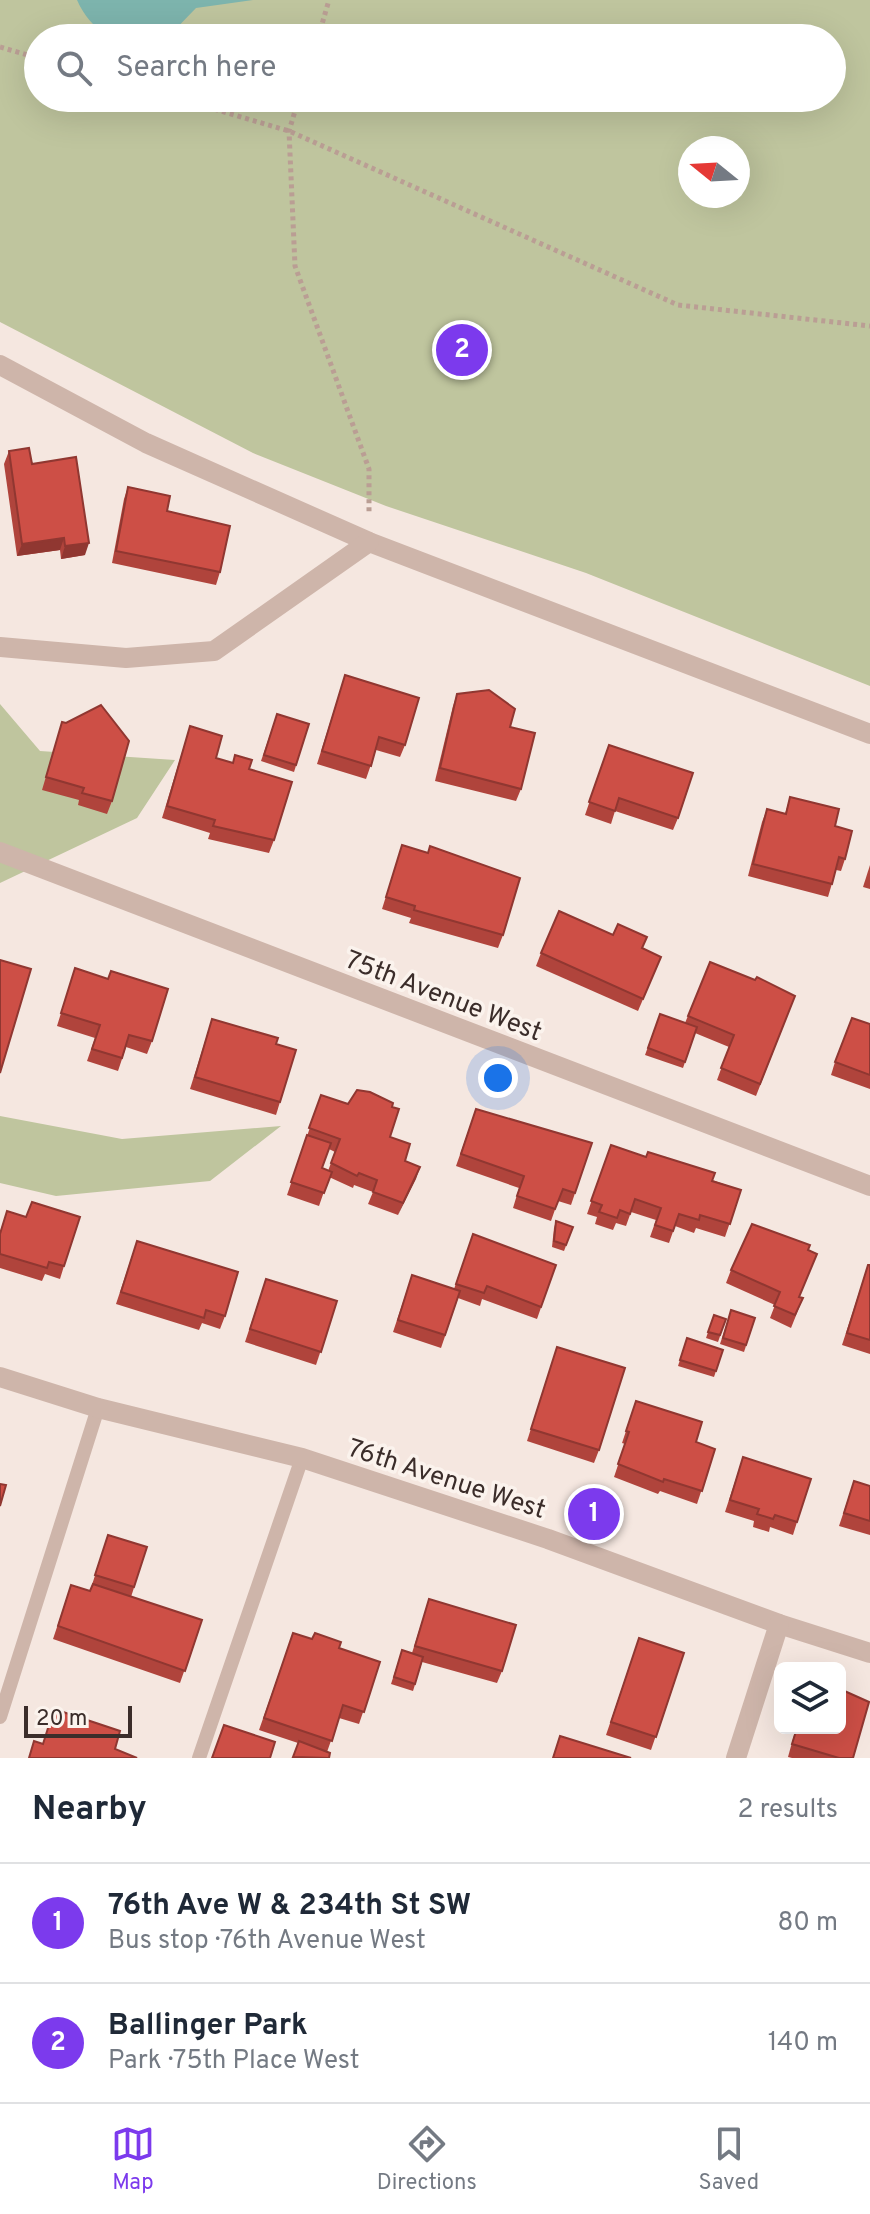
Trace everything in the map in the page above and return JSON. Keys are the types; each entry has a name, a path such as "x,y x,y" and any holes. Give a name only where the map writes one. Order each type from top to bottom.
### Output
{"street":[{"path":"0,365 146,443 369,542 870,734"},
{"path":"0,647 126,658 214,651 369,542"},
{"name":"75th Avenue West","path":"0,852 870,1186"},
{"name":"76th Avenue West","path":"0,1377 98,1408 302,1458 548,1539 779,1624 870,1653"},
{"path":"736,1758 779,1624"}],"lane":[{"path":"0,1717 98,1408"},
{"path":"199,1758 302,1458"}],"path":[{"path":"322,24 329,0"},
{"path":"0,47 24,54"},
{"path":"224,112 289,131 678,305 870,326"},
{"path":"295,112 289,131 295,266 369,469 369,542"}],"green space":[{"path":"0,0 870,0 870,686 586,573 386,506 253,453 0,322"},
{"path":"0,704 40,751 175,760 137,818 0,883"},
{"path":"0,1116 122,1139 281,1126 210,1181 56,1196 0,1183"}],"water":[{"path":"77,0 253,0 196,8 181,24 94,24"}],"building":[{"path":"29,448 32,464 76,457 89,543 65,546 64,538 22,544 9,451"},
{"path":"128,487 170,496 167,511 230,526 220,572 116,551"},
{"path":"345,675 419,698 405,745 379,737 371,766 322,751"},
{"path":"489,690 515,709 510,727 535,733 521,789 440,768 457,694"},
{"path":"101,705 129,741 112,801 82,793 84,788 46,777 62,722 66,723"},
{"path":"277,714 309,724 296,765 264,755"},
{"path":"190,726 222,736 216,758 233,763 235,755 252,760 249,769 292,782 274,840 213,826 215,820 167,806"},
{"path":"609,745 693,773 678,818 619,798 615,811 589,802"},
{"path":"790,797 839,809 835,826 852,831 845,859 839,857 832,884 753,864 767,809 786,814"},
{"path":"402,845 428,853 430,846 520,878 503,935 414,910 415,906 386,897"},
{"path":"559,911 613,935 618,924 647,937 642,948 661,957 643,999 541,953"},
{"path":"0,960 31,969 0,1073"},
{"path":"710,962 755,980 757,977 795,996 760,1084 721,1068 734,1035 688,1016"},
{"path":"75,968 108,979 111,971 168,989 152,1041 129,1035 122,1058 92,1049 100,1025 61,1013"},
{"path":"660,1014 697,1027 685,1062 648,1048"},
{"path":"852,1018 870,1024 870,1075 835,1062"},
{"path":"212,1019 278,1038 276,1044 296,1050 280,1102 195,1077"},
{"path":"357,1090 370,1092 399,1109 390,1137 410,1144 405,1161 420,1167 403,1203 373,1192 377,1180 359,1173 357,1176 331,1163 340,1139 309,1128 321,1095 348,1104"},
{"path":"476,1109 592,1143 575,1193 563,1189 555,1209 517,1196 524,1176 461,1154"},
{"path":"307,1135 331,1143 322,1168 332,1172 324,1193 291,1182"},
{"path":"611,1145 646,1157 648,1152 715,1173 712,1181 741,1190 730,1224 700,1215 699,1220 679,1214 673,1231 655,1225 661,1208 635,1199 630,1214 620,1210 617,1218 599,1212 602,1205 591,1201"},
{"path":"32,1202 80,1217 64,1266 49,1262 47,1268 0,1254 0,1234 7,1211 26,1217"},
{"path":"556,1221 573,1227 566,1245 554,1241"},
{"path":"752,1224 810,1245 808,1250 817,1254 795,1315 774,1306 780,1292 731,1270"},
{"path":"473,1234 556,1265 541,1307 487,1286 484,1293 456,1284"},
{"path":"137,1241 238,1272 225,1316 206,1310 204,1318 121,1292"},
{"path":"870,1265 870,1340 847,1333"},
{"path":"412,1275 460,1291 445,1335 398,1320"},
{"path":"266,1279 337,1301 321,1352 250,1329"},
{"path":"731,1310 755,1318 746,1345 723,1338"},
{"path":"714,1315 726,1319 720,1335 708,1332"},
{"path":"687,1338 723,1350 716,1371 680,1360"},
{"path":"557,1347 625,1368 599,1450 531,1429"},
{"path":"636,1401 702,1422 696,1442 715,1449 702,1491 664,1479 663,1482 618,1464"},
{"path":"743,1457 811,1479 797,1522 775,1515 773,1519 757,1514 759,1509 730,1500"},
{"path":"854,1481 870,1486 870,1521 844,1513"},
{"path":"0,1484 6,1485 0,1506"},
{"path":"108,1535 147,1547 134,1587 95,1575"},
{"path":"93,1584 202,1620 185,1671 58,1626 71,1585 90,1591"},
{"path":"429,1599 516,1625 502,1671 415,1646"},
{"path":"293,1633 312,1639 315,1633 341,1642 339,1648 380,1662 364,1712 343,1705 332,1741 264,1718"},
{"path":"639,1638 684,1653 656,1737 611,1722"},
{"path":"402,1650 423,1657 415,1684 394,1677"},
{"path":"846,1692 869,1702 853,1758 839,1758 792,1744 795,1734 846,1734"},
{"path":"54,1709 120,1731 115,1749 137,1758 29,1758 34,1741 43,1744"},
{"path":"224,1725 275,1742 270,1758 212,1758"},
{"path":"560,1736 631,1758 553,1758"},
{"path":"299,1741 330,1753 329,1758 293,1757"}],"place":[{"name":"Ballinger Park","path":"462,350"},
{"name":"76th Ave W & 234th St SW","path":"594,1514"}]}
